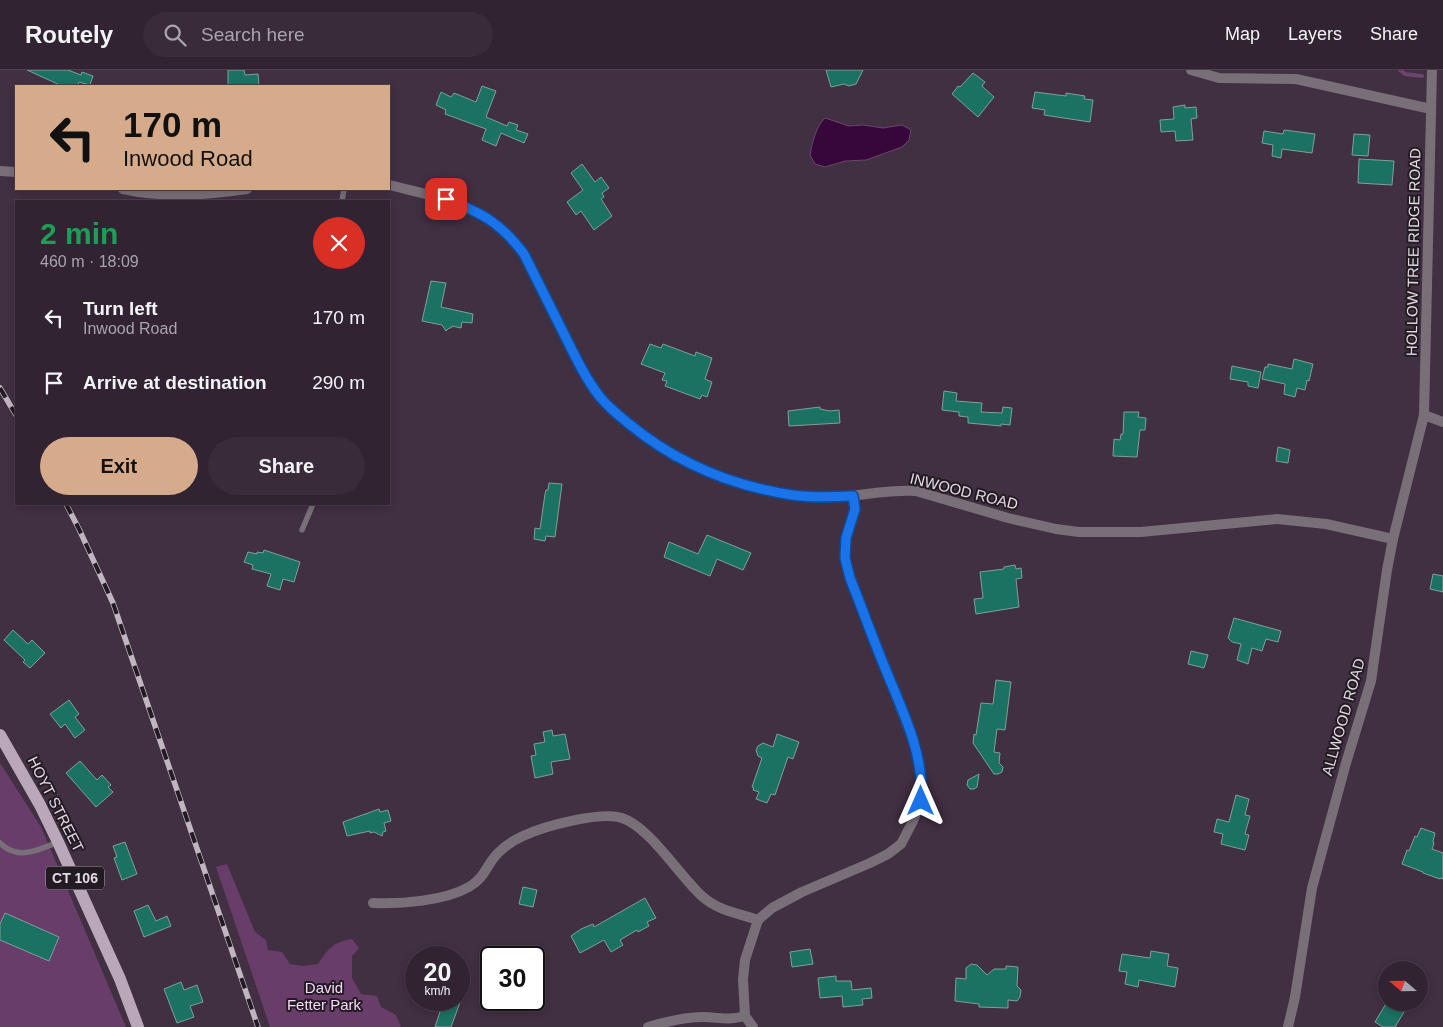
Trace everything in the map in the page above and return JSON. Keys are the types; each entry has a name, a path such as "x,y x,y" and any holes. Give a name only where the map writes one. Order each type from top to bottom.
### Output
{"main road":[{"name":"HOYT STREET","path":"0,735 40,805 58,842 116,971 138,1027"}],"street":[{"path":"1191,70 1219,78 1296,80 1431,109"},
{"name":"HOLLOW TREE RIDGE ROAD","path":"1424,415 1432,70"},
{"path":"0,171 15,172"},
{"name":"INWOOD ROAD","path":"390,185 446,199 463,206 479,213 512,238 524,254 579,365 593,387 614,412 652,442 680,460 711,474 792,495 818,497 853,496 901,490 916,491 1008,518 1056,529 1079,532 1151,532 1277,519 1326,524 1393,539"},
{"path":"131,190 163,194 198,195 239,190"},
{"path":"1424,415 1443,422"},
{"name":"ALLWOOD ROAD","path":"1288,1027 1295,997 1312,888 1346,763 1372,681 1393,539 1424,415"},
{"path":"753,1027 745,1016 743,979 744,960 758,920 772,908 802,892 888,854 901,844 913,822 921,801 920,769 913,740 850,578 845,558 846,538 855,509 853,496"},
{"path":"373,902 393,904 444,896 480,880 498,853 508,844 521,837 551,826 611,816 624,818 646,834 702,896 719,908 758,920"},
{"path":"648,1027 685,1018 703,1017 730,1020 745,1016"}],"lane":[{"path":"302,530 313,505"},
{"path":"0,843 10,851 21,853 36,851 58,842"}],"green space":[{"path":"0,763 41,827 126,1027 0,1027"},
{"name":"David Fetter Park","path":"227,864 255,932 266,940 268,950 282,952 290,964 303,966 318,964 336,944 352,939 359,948 352,956 352,978 361,994 377,996 381,1007 396,1015 401,1027 270,1027 216,867"}],"shaded area":[{"path":"825,118 849,126 863,125 883,128 902,125 911,130 909,140 902,147 866,160 845,161 825,167 815,164 810,155 817,130"}],"building":[{"path":"27,70 68,70 81,75 82,72 93,76 90,85 79,82 78,85 60,85"},
{"path":"228,70 244,70 245,75 258,74 259,85 228,85"},
{"path":"826,70 863,70 856,84 831,87"},
{"path":"973,73 985,82 982,86 994,97 978,117 952,94"},
{"path":"482,86 496,91 486,117 507,126 509,122 518,125 516,130 528,134 524,143 501,133 496,146 482,140 486,129 445,114 446,110 436,105 441,92 451,97 454,93 476,102"},
{"path":"1035,92 1066,96 1066,93 1085,96 1084,99 1093,100 1090,122 1044,115 1045,110 1032,108"},
{"path":"1185,105 1185,108 1196,107 1197,118 1191,119 1193,140 1176,141 1175,131 1161,132 1160,120 1174,119 1173,107"},
{"path":"1284,130 1315,134 1312,153 1282,149 1281,158 1272,156 1273,145 1262,143 1264,131 1283,134"},
{"path":"1354,134 1370,135 1368,156 1352,155"},
{"path":"1359,159 1394,161 1392,185 1358,183"},
{"path":"582,164 595,182 601,177 609,188 602,193 604,197 601,199 612,216 594,230 581,211 576,215 567,202 583,190 571,173"},
{"path":"431,281 446,283 441,307 473,314 472,323 462,322 461,328 452,326 446,331 442,325 422,321"},
{"path":"650,344 661,348 663,344 695,356 696,352 712,358 705,379 712,382 707,397 702,395 700,399 665,386 667,381 662,380 665,373 641,364"},
{"path":"1294,359 1313,364 1305,390 1297,388 1295,397 1284,394 1285,384 1262,379 1265,367 1268,367 1268,364 1292,369"},
{"path":"1232,366 1261,372 1258,388 1248,386 1248,382 1230,379"},
{"path":"944,391 957,393 956,401 982,403 981,412 1002,413 1003,407 1012,408 1010,425 968,423 968,417 959,416 959,412 942,410"},
{"path":"820,407 820,409 830,411 839,410 840,423 789,426 788,411"},
{"path":"1124,412 1139,412 1138,417 1146,418 1145,430 1140,430 1137,457 1113,456 1114,439 1120,440 1121,434 1123,434"},
{"path":"1278,447 1290,450 1288,463 1276,461"},
{"path":"549,483 562,484 555,537 546,536 545,541 534,539 535,528 540,529 545,494"},
{"path":"707,535 751,553 743,570 717,559 710,576 664,557 669,542 698,554"},
{"path":"264,550 300,562 294,582 283,579 280,590 267,586 271,574 252,569 253,565 244,562 248,552 257,554 257,552 263,553"},
{"path":"1015,565 1016,569 1021,568 1022,578 1016,579 1019,607 976,614 974,599 983,598 980,572 1004,569 1004,567"},
{"path":"1433,574 1443,576 1443,592 1430,589"},
{"path":"1234,618 1281,631 1278,642 1266,639 1262,651 1252,648 1248,664 1237,660 1241,644 1232,642 1228,638"},
{"path":"13,630 28,644 32,640 45,653 30,668 23,662 25,660 4,640"},
{"path":"1191,651 1208,655 1204,668 1188,664"},
{"path":"996,680 1011,682 1005,730 997,729 994,752 1000,753 999,763 1003,767 1002,772 994,774 973,743 981,703 993,704"},
{"path":"69,700 79,714 75,717 85,730 75,738 65,724 61,728 50,714"},
{"path":"552,730 553,736 565,734 570,759 551,762 553,774 535,778 531,756 536,755 534,744 545,742 543,732"},
{"path":"777,734 799,742 793,759 788,757 775,795 771,794 767,803 756,799 759,792 753,790 754,788 752,787 762,758 758,756 756,750 763,743 773,747"},
{"path":"80,761 97,780 102,775 111,785 108,787 113,792 96,807 66,773"},
{"path":"979,774 977,787 970,789 967,785 968,780"},
{"path":"1236,795 1249,799 1245,815 1250,816 1245,834 1249,835 1245,850 1221,844 1223,834 1214,832 1217,819 1229,822"},
{"path":"379,809 380,812 388,810 391,821 384,823 386,831 383,832 382,836 374,832 370,833 370,831 347,836 343,822"},
{"path":"1421,828 1435,833 1432,849 1443,853 1443,879 1402,864 1407,850 1409,851 1415,836 1417,837"},
{"path":"125,842 137,874 122,880 114,858 117,857 113,846"},
{"path":"523,887 537,890 533,907 519,904"},
{"path":"645,898 656,918 647,922 649,926 638,932 637,930 620,940 623,945 611,952 604,940 580,953 571,936 593,924 594,927"},
{"path":"148,905 156,921 167,916 171,926 144,937 134,911"},
{"path":"5,913 59,937 49,961 0,940 0,924"},
{"path":"810,949 813,964 792,967 790,952"},
{"path":"1151,951 1169,954 1167,966 1178,968 1175,987 1139,980 1138,987 1125,984 1127,972 1119,971 1122,954 1150,958"},
{"path":"971,964 977,965 987,975 994,969 1006,969 1006,966 1018,967 1017,986 1021,990 1020,997 1017,1001 1008,1000 1008,1008 979,1007 979,1004 955,1001 956,978 966,979 966,968"},
{"path":"836,976 836,981 851,981 852,990 871,988 872,998 862,999 863,1005 843,1007 842,996 820,998 818,978"},
{"path":"181,982 184,990 197,985 203,1002 190,1006 194,1017 177,1023 164,989"},
{"path":"440,1011 457,1011 451,1027 435,1027"},
{"path":"1382,1011 1405,1011 1395,1027 1383,1027 1375,1022"}],"waterway":[{"path":"1400,70 1405,74 1422,76"}],"railway":[{"path":"0,388 15,413"},
{"path":"67,505 113,603 258,1027"}],"route":[{"path":"446,199 479,213 512,238 524,254 579,365 593,387 614,412 652,442 680,460 711,474 752,486 792,495 818,497 853,496 855,509 846,538 845,558 850,578 913,740 920,769 921,801"}]}
